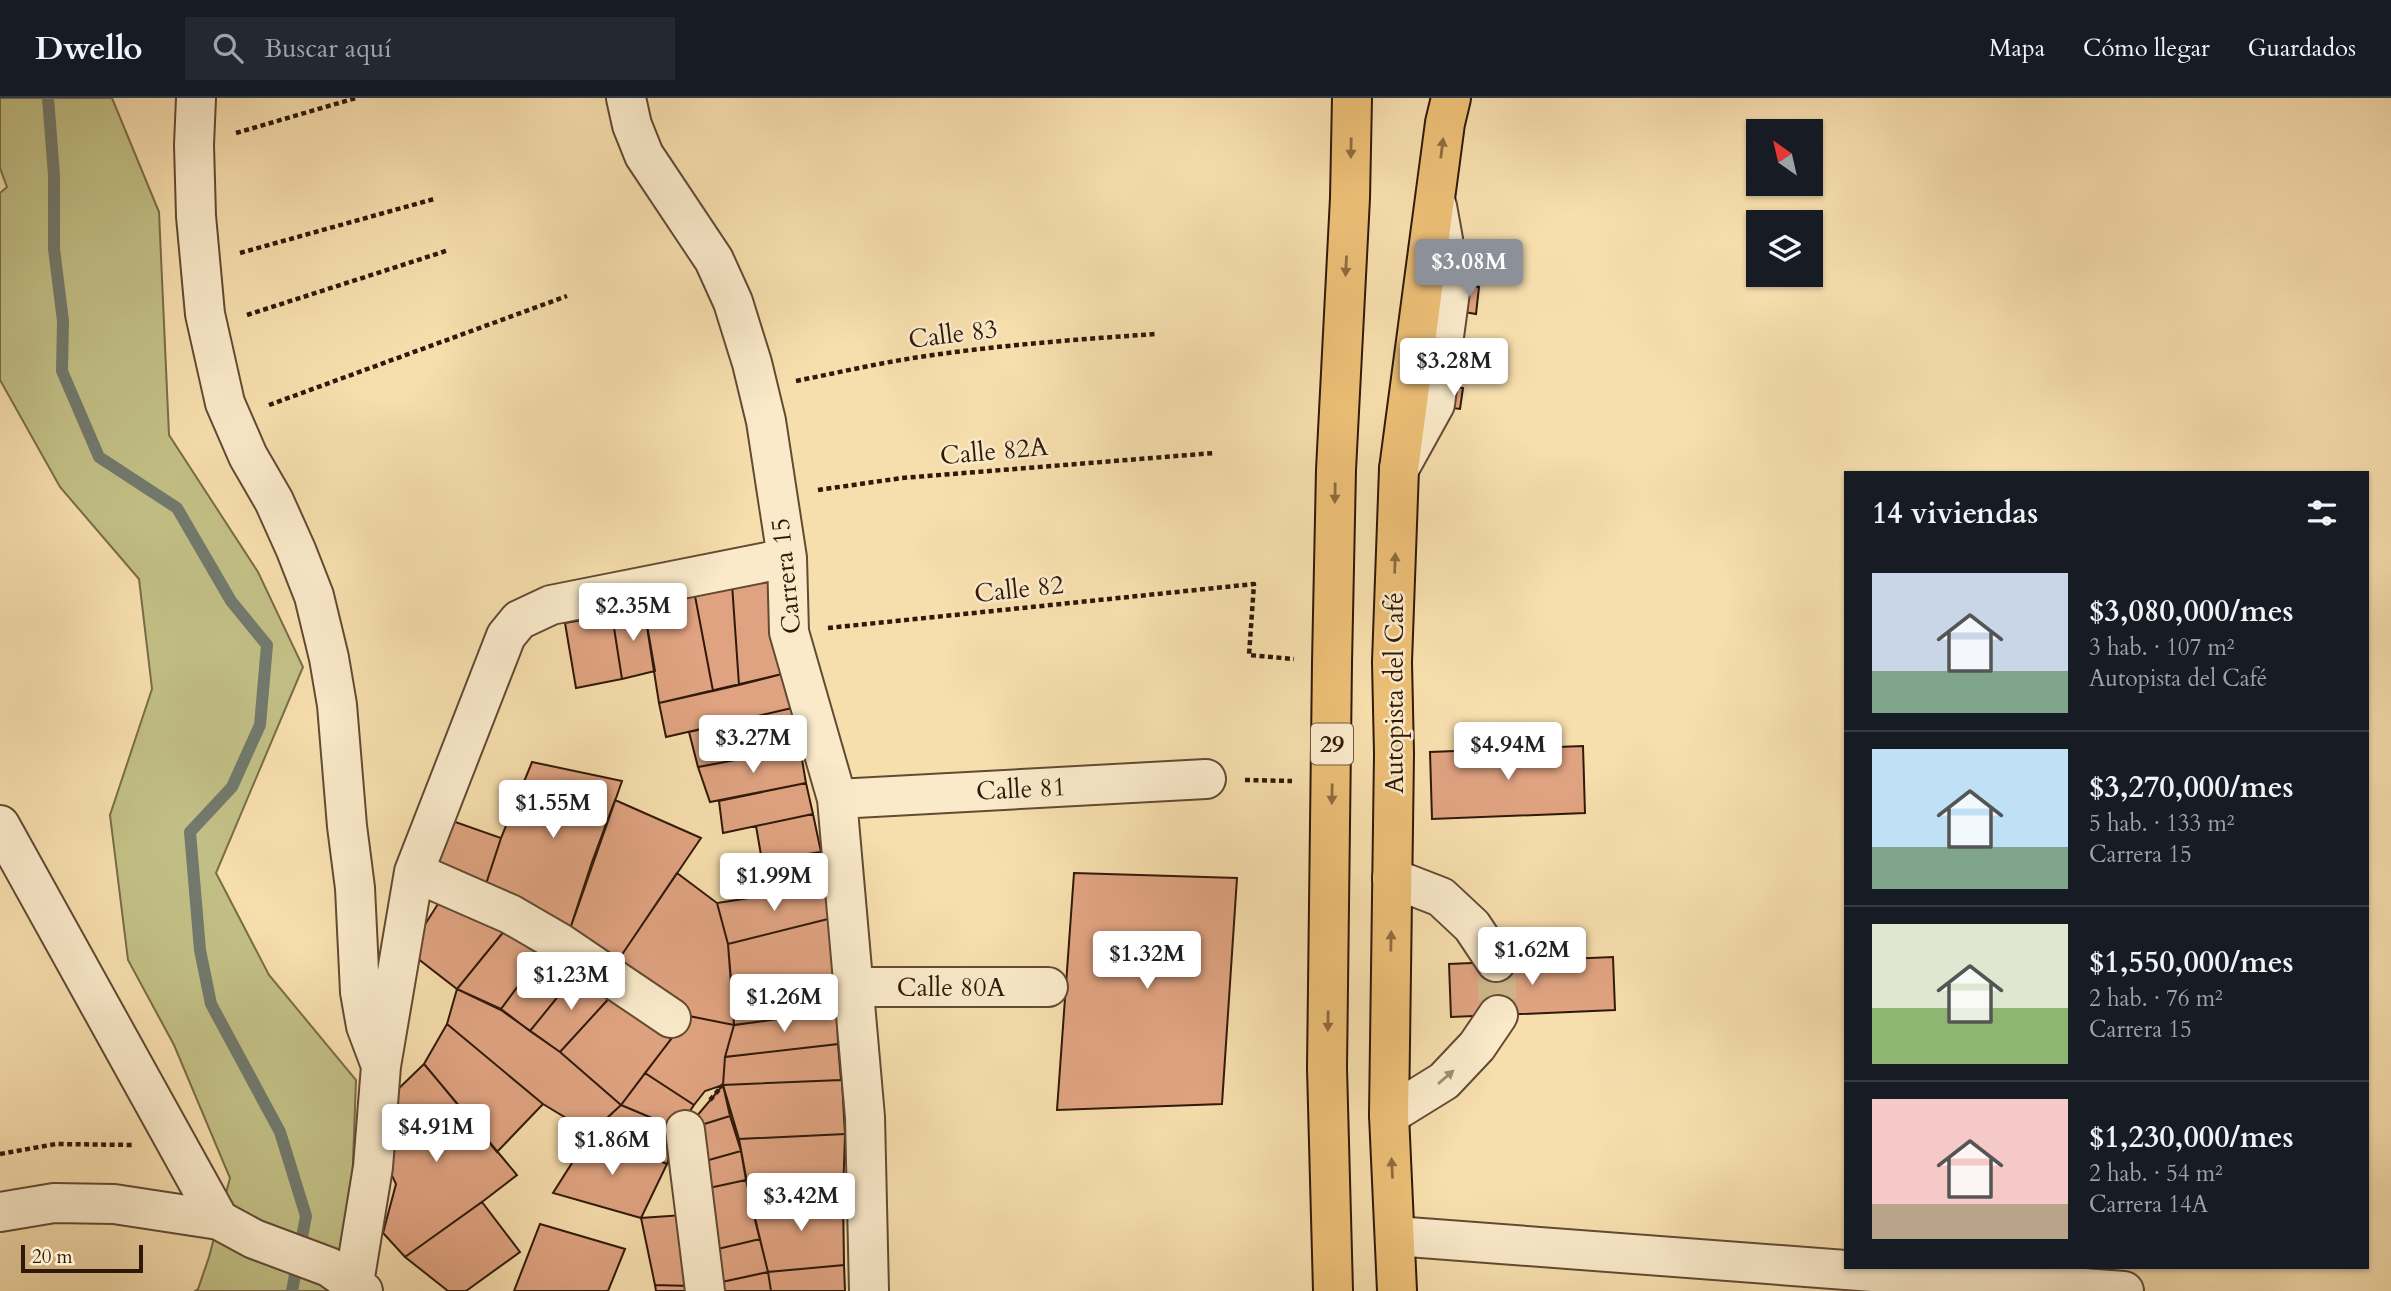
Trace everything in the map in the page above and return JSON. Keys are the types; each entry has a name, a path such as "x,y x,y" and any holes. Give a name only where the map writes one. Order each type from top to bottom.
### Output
{"highway":[{"name":"29","path":"1333,1291 1327,1068 1332,663 1336,470 1352,98"},
{"name":"Autopista del Café","path":"1397,1291 1389,1115 1394,754 1392,662 1399,469 1445,122 1451,98"}],"street":[{"path":"196,98 194,145 207,328 225,403 248,456 274,501 296,550 314,596 329,658 337,705 355,888 360,992 366,1026 381,1066"},
{"name":"Carrera 15","path":"626,98 632,125 644,155 714,260 733,302 766,421 787,558 789,632 837,799 865,1117 869,1291"},
{"path":"0,1212 54,1203 114,1204 219,1220 254,1239 348,1280 373,1167 381,1066 414,872 506,636 519,620 551,605 787,558"},
{"name":"Calle 81","path":"837,799 1206,779"},
{"path":"0,825 219,1220"},
{"path":"414,872 510,914 560,943 671,1018"},
{"path":"1392,878 1441,897 1472,926 1496,962"},
{"name":"Calle 80A","path":"854,987 1048,987"},
{"path":"1389,1115 1444,1081 1477,1046 1498,1015"},
{"path":"685,1130 705,1291"},
{"path":"1395,1236 2124,1291"}],"path":[{"path":"194,145 356,98"},
{"path":"201,264 434,199"},
{"path":"207,328 449,250"},
{"path":"232,419 567,296"},
{"name":"Calle 83","path":"757,388 900,360 1039,342 1155,334"},
{"name":"Calle 82A","path":"778,496 901,478 1214,453"},
{"name":"Calle 82","path":"789,632 1254,584 1249,655 1332,663"},
{"path":"1206,779 1332,782"},
{"path":"0,1154 69,1144 146,1146 185,1157"}],"shaded area":[{"path":"0,98 112,98 159,212 169,435 258,572 303,667 216,873 269,975 356,1080 352,1189 331,1291 195,1291 209,1257 230,1178 174,1045 128,960 110,815 152,689 139,579 60,487 0,380 0,193 7,187 0,168"}],"building":[{"path":"1461,285 1479,287 1476,314 1458,311"},
{"path":"1447,386 1463,388 1460,409 1444,407"},
{"path":"768,579 782,674 739,685 732,584"},
{"path":"732,584 739,685 713,691 695,596"},
{"path":"695,596 713,691 659,703 644,608"},
{"path":"644,608 655,671 622,679 612,615"},
{"path":"612,615 622,679 576,688 565,623"},
{"path":"782,674 792,708 666,737 659,703"},
{"path":"792,708 800,748 698,767 689,732"},
{"path":"1583,746 1585,813 1432,819 1430,752"},
{"path":"800,748 806,783 710,802 698,767"},
{"path":"532,762 622,781 570,929 486,884 501,838"},
{"path":"806,783 813,814 723,833 719,801"},
{"path":"615,800 701,838 619,959 570,929"},
{"path":"813,814 821,852 762,861 756,826"},
{"path":"444,818 501,838 486,884 424,865"},
{"path":"821,852 827,886 752,897 745,864"},
{"path":"677,873 717,903 728,944 734,1025 689,1016 619,959"},
{"path":"1074,873 1237,878 1222,1104 1057,1110"},
{"path":"827,886 832,918 728,944 717,903"},
{"path":"445,893 505,930 457,989 408,951"},
{"path":"832,918 833,974 732,991 728,944"},
{"path":"505,930 543,952 501,1009 457,989"},
{"path":"543,952 577,973 530,1031 501,1009"},
{"path":"1613,957 1615,1010 1451,1017 1449,964"},
{"path":"577,973 613,994 560,1052 530,1031"},
{"path":"833,974 837,1011 734,1025 732,991"},
{"path":"457,989 501,1010 560,1052 621,1105 591,1133 543,1104 447,1024"},
{"path":"613,994 671,1039 621,1105 560,1052"},
{"path":"837,1011 838,1044 725,1057 734,1025"},
{"path":"689,1016 734,1025 725,1057 723,1085 705,1091 694,1105 645,1073"},
{"path":"447,1024 543,1104 497,1152 424,1064"},
{"path":"838,1044 841,1080 723,1085 725,1057"},
{"path":"424,1064 517,1175 405,1257 383,1233 396,1184 380,1150 404,1122 391,1096"},
{"path":"645,1073 694,1105 678,1129 621,1105"},
{"path":"842,1080 845,1134 739,1139 723,1085"},
{"path":"723,1085 730,1116 685,1130"},
{"path":"621,1105 678,1129 667,1164 591,1133"},
{"path":"730,1116 741,1151 691,1165 685,1130"},
{"path":"591,1133 667,1164 641,1218 553,1193"},
{"path":"845,1134 843,1196 751,1204 739,1139"},
{"path":"741,1151 746,1180 695,1191 691,1165"},
{"path":"746,1180 760,1239 705,1252 695,1191"},
{"path":"843,1196 844,1265 768,1272 751,1204"},
{"path":"482,1202 520,1252 466,1291 448,1291 405,1257"},
{"path":"683,1215 690,1286 655,1285 641,1218"},
{"path":"540,1224 625,1249 608,1291 514,1291"},
{"path":"760,1239 768,1272 708,1285 705,1252"},
{"path":"844,1265 845,1291 771,1291 768,1272"},
{"path":"768,1272 771,1291 709,1291 708,1285"},
{"path":"655,1285 690,1286 691,1291 656,1291"}],"waterway":[{"path":"48,98 54,175 54,249 63,321 62,371 99,457 177,508 231,601 267,645 260,725 232,787 190,832 200,950 211,1004 280,1132 306,1216 292,1291"}],"tunnel":[{"path":"1496,962 1498,1015"}]}
